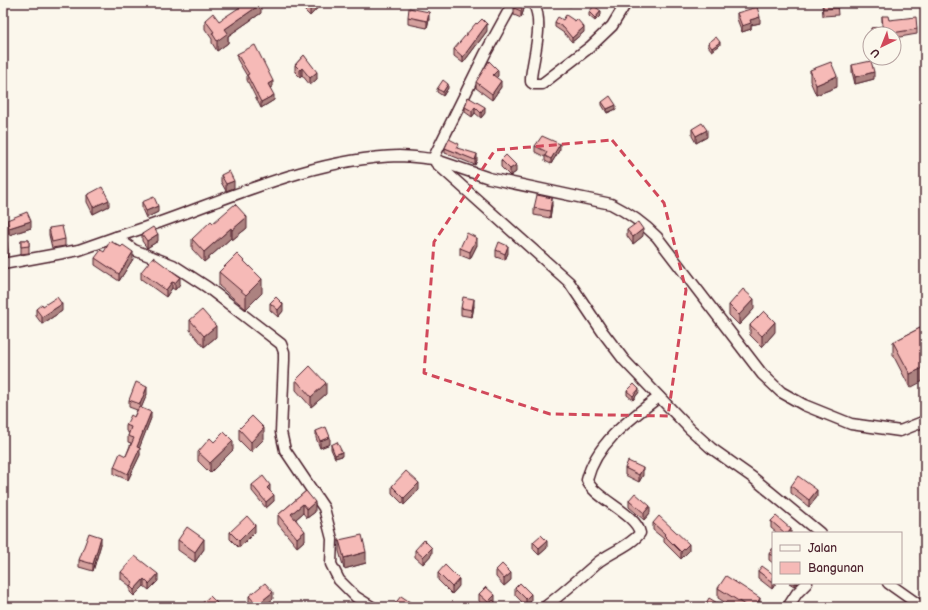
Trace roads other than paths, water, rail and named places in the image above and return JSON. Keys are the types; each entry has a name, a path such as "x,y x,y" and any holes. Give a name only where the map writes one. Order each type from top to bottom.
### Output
{"street":[{"path":"433,160 485,54 514,3"},
{"path":"533,3 538,14 537,37 531,82 537,85 542,84 555,75 590,47 612,26 626,3"},
{"path":"3,264 79,250 278,180 339,163 400,156 433,160 489,178 611,204 628,212 641,221 657,237 762,374 781,392 804,405 851,424 900,431 925,421"},
{"path":"433,160 569,282 602,331 624,360 659,398 711,448 752,478 819,532"},
{"path":"116,237 134,250 173,265 200,282 281,344 284,352 281,432 285,450 324,508 332,539 331,564 339,580 356,597 372,607"},
{"path":"545,607 582,578 598,563 640,533 639,529 633,522 594,490 587,480 589,473 599,455 612,436 630,419 659,398"},
{"path":"788,607 797,593 806,584"},
{"path":"889,584 922,607"}]}
